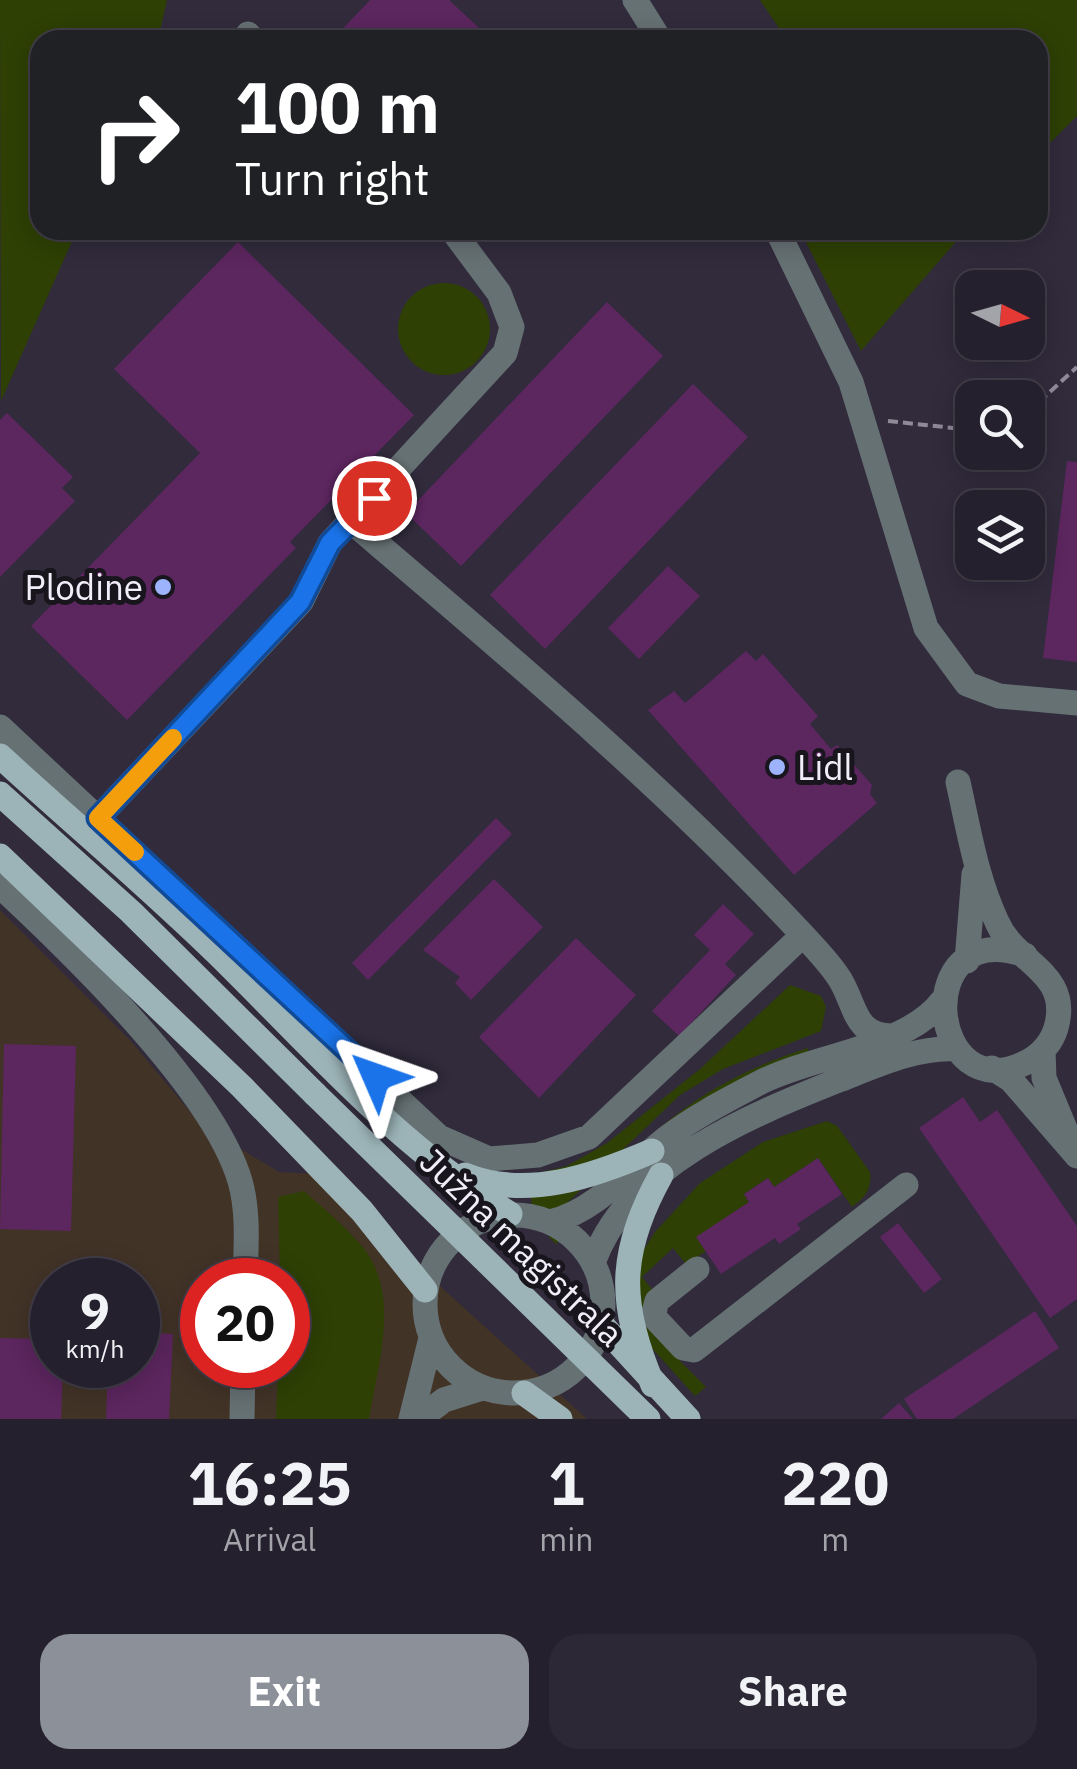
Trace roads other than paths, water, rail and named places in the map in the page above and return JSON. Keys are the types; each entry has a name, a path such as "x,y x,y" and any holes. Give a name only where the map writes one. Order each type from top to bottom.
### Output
{"main road":[{"path":"0,756 173,911 428,1158 510,1214"},
{"name":"Južna magistrala","path":"0,794 131,912 648,1419"},
{"path":"0,856 242,1086 362,1211 425,1290"},
{"path":"428,1158 493,1184 516,1186 657,1163"},
{"path":"654,1385 629,1316 626,1278 633,1230 657,1163"},
{"path":"601,1324 688,1419"},
{"path":"524,1393 560,1419"}],"street":[{"path":"635,0 654,30"},
{"path":"98,818 300,602 330,543 505,353 512,327 499,292 460,240"},
{"path":"783,240 852,382 926,628 966,684 999,696 1077,703"},
{"path":"353,522 605,738 803,935 840,980 858,1021 872,1034 892,1036"},
{"path":"0,726 440,1137 489,1159 538,1155 589,1137 803,935"},
{"path":"958,782 975,869 1006,939 1066,993 1048,1042 1044,1078 1076,1155"},
{"path":"967,961 975,869"},
{"path":"0,886 110,995 196,1100 224,1142 240,1183 245,1258"},
{"path":"594,1263 608,1228 698,1115 767,1079 892,1036 932,1015 950,978 967,961 989,951 1025,956"},
{"path":"942,1001 944,1025 957,1049 1011,1080 1076,1155"},
{"path":"992,1068 1011,1068 1077,1020"},
{"path":"838,1052 852,1039 858,1021"},
{"path":"550,1222 588,1206 657,1163 808,1092 906,1057 957,1049"},
{"path":"697,1269 656,1302 653,1316 683,1348 694,1350 906,1185"},
{"path":"411,1419 431,1338 425,1290 445,1246 486,1218 510,1214 550,1222 576,1240 594,1263 602,1291 601,1324 592,1348 574,1370 554,1384 524,1393 482,1388 461,1377 431,1338"},
{"path":"242,1419 243,1388"},
{"path":"419,1419 444,1400 482,1388"}],"place":[{"name":"Plodine","path":"163,587"},
{"name":"Lidl","path":"777,767"}]}
